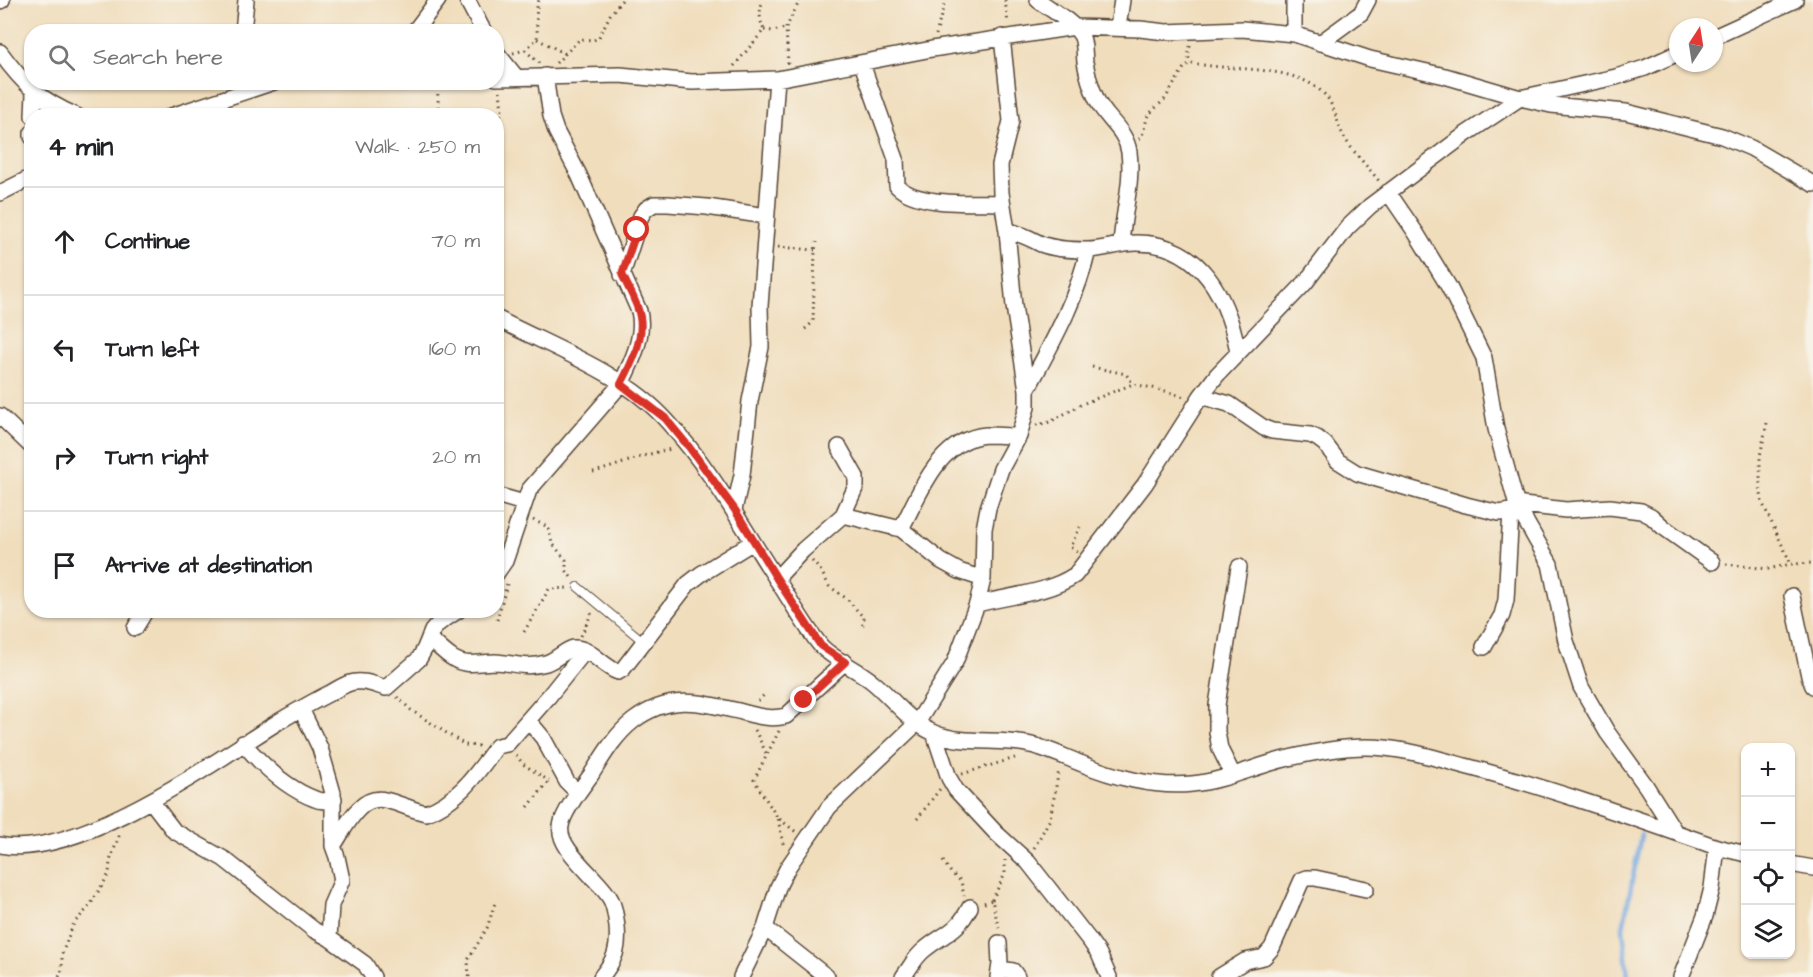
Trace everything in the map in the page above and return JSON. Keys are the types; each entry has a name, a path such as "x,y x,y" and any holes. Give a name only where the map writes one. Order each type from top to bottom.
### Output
{"street":[{"path":"244,24 246,0"},
{"path":"420,24 438,0"},
{"path":"467,0 480,24"},
{"path":"1038,0 1075,27 1083,38 1086,65 1096,99 1103,112 1124,134 1129,152 1129,191 1121,244"},
{"path":"1118,27 1122,0"},
{"path":"1294,0 1294,34"},
{"path":"1320,43 1361,13 1368,0"},
{"path":"1723,33 1795,0"},
{"path":"504,78 620,75 692,82 777,79 862,64 932,48 1075,27 1118,27 1166,32 1242,29 1294,34 1370,60 1445,76 1551,105 1626,112 1722,136 1751,148 1813,184"},
{"path":"741,977 765,928 778,887 788,867 829,807 917,723 955,662 977,604 983,579 984,529 988,508 1001,469 1020,430 1027,406 1027,390 1002,203 1000,165 1011,121 1002,37"},
{"path":"0,52 24,83"},
{"path":"977,604 1058,585 1075,575 1145,484 1201,396 1238,351 1305,283 1347,228 1388,192 1466,134 1520,98 1616,77 1669,57"},
{"path":"504,62 517,78"},
{"path":"862,64 896,159 897,186 904,192 942,202 1002,203"},
{"path":"504,560 529,490 621,384 630,366 641,328 639,311 579,175 556,131 551,116 545,76"},
{"path":"735,510 742,475 750,401 761,347 760,306 777,79"},
{"path":"31,90 60,108"},
{"path":"191,108 235,90"},
{"path":"33,108 34,93"},
{"path":"0,193 24,181"},
{"path":"1388,192 1449,287 1484,358 1496,429 1514,508 1506,600 1502,615 1484,647"},
{"path":"622,274 641,216 654,204 707,207 766,216"},
{"path":"1007,231 1020,233 1041,244 1088,250 1139,243 1178,252 1212,281 1222,299 1238,351"},
{"path":"1027,390 1073,302 1083,275 1088,250"},
{"path":"504,322 584,361 621,384 665,418 735,510 753,542 821,646 873,682 917,723 934,733 957,739 1005,740 1029,744 1120,776 1166,784 1188,785 1212,781 1280,760 1318,752 1367,747 1392,749 1491,772 1741,854"},
{"path":"1201,396 1229,404 1272,431 1310,435 1317,438 1338,461 1357,473 1498,513 1532,505 1566,510 1610,507 1641,511 1712,562"},
{"path":"0,416 24,439"},
{"path":"901,529 933,468 943,457 966,440 1020,430"},
{"path":"777,579 803,550 843,515 856,486 856,477 839,447"},
{"path":"504,499 522,509"},
{"path":"1514,508 1550,564 1566,641 1581,687 1607,732 1646,786 1675,832"},
{"path":"843,515 901,529 941,561 959,571 983,579"},
{"path":"429,638 455,660 463,662 495,662 520,667 532,666 557,660 568,649 580,649 618,672 645,642 688,584 753,542"},
{"path":"1233,775 1220,749 1217,732 1217,705 1239,567"},
{"path":"1792,596 1813,686"},
{"path":"135,628 141,618"},
{"path":"0,845 17,848 47,844 119,817 151,801 243,743 351,682 363,682 386,688 418,659 432,631 447,618"},
{"path":"333,846 360,807 375,799 426,813 460,794 497,746 507,744 528,720 580,649"},
{"path":"601,977 612,963 618,942 616,916 611,899 567,847 560,833 561,825 578,793 618,735 631,722 650,709 668,702 689,702 768,718 786,716 845,662"},
{"path":"301,709 320,748 334,799 333,846 338,857 342,880 331,905 329,938"},
{"path":"528,720 543,738 567,782 578,793"},
{"path":"934,733 949,778 956,790 996,833 1028,862 1095,948 1109,977"},
{"path":"243,743 256,758 293,787 315,800 334,799"},
{"path":"151,801 174,831 224,859 314,930 365,964 373,977"},
{"path":"1681,977 1705,916 1712,888 1717,847"},
{"path":"1795,865 1813,868"},
{"path":"1219,977 1245,961 1264,957 1272,948 1302,880 1315,878 1366,889"},
{"path":"903,977 920,954 963,921 970,907"},
{"path":"765,928 827,977"},
{"path":"999,943 999,973 1013,971 1017,977"}],"lane":[{"path":"578,587 645,642"}],"path":[{"path":"504,54 525,50 537,39 538,24 535,9 539,0"},
{"path":"545,76 580,39 594,40 599,37 610,15 622,0"},
{"path":"763,0 760,8 760,21 764,30"},
{"path":"777,79 789,68 786,28 800,0"},
{"path":"932,48 945,0"},
{"path":"1002,37 1009,31 1005,0"},
{"path":"764,30 773,31 786,28"},
{"path":"722,81 764,30"},
{"path":"1192,32 1188,57 1192,63"},
{"path":"537,39 566,54"},
{"path":"1129,152 1142,136 1148,115 1165,99 1185,66 1192,63 1225,69 1270,72 1291,76 1314,86 1327,97 1344,137 1388,192"},
{"path":"437,90 438,108"},
{"path":"499,90 502,108"},
{"path":"805,328 813,322 817,242"},
{"path":"765,246 815,250"},
{"path":"1092,367 1126,374 1133,384"},
{"path":"1020,430 1050,422 1082,404 1133,384 1162,390 1190,400 1201,396"},
{"path":"1767,423 1760,456 1762,502 1791,564"},
{"path":"593,472 613,468 664,450 689,447"},
{"path":"522,509 548,527 552,543 566,560 566,570 578,587"},
{"path":"1080,527 1070,547 1089,558"},
{"path":"803,550 821,571 829,586 847,599 864,618 862,628"},
{"path":"1712,562 1768,569 1791,564 1813,563"},
{"path":"504,573 508,580 504,595"},
{"path":"524,632 549,589 578,587"},
{"path":"580,649 596,602"},
{"path":"386,688 411,710 465,745 472,746"},
{"path":"786,716 754,780 777,818 788,867"},
{"path":"507,744 523,764 549,781"},
{"path":"1028,862 1050,819 1062,756"},
{"path":"917,819 949,778 1013,759"},
{"path":"528,807 549,781 562,772"},
{"path":"59,977 62,970 62,954 74,923 89,907 109,874 110,861 120,832 119,817"},
{"path":"777,818 806,839"},
{"path":"992,900 1005,874 1006,860 1001,849"},
{"path":"469,977 468,960 487,928 496,900"}],"waterway":[{"path":"1628,977 1623,928 1641,835"}],"route":[{"path":"637,230 622,274 639,311 641,328 630,366 621,384 665,418 689,447 735,510 753,542 821,646 845,662 804,700"}]}
